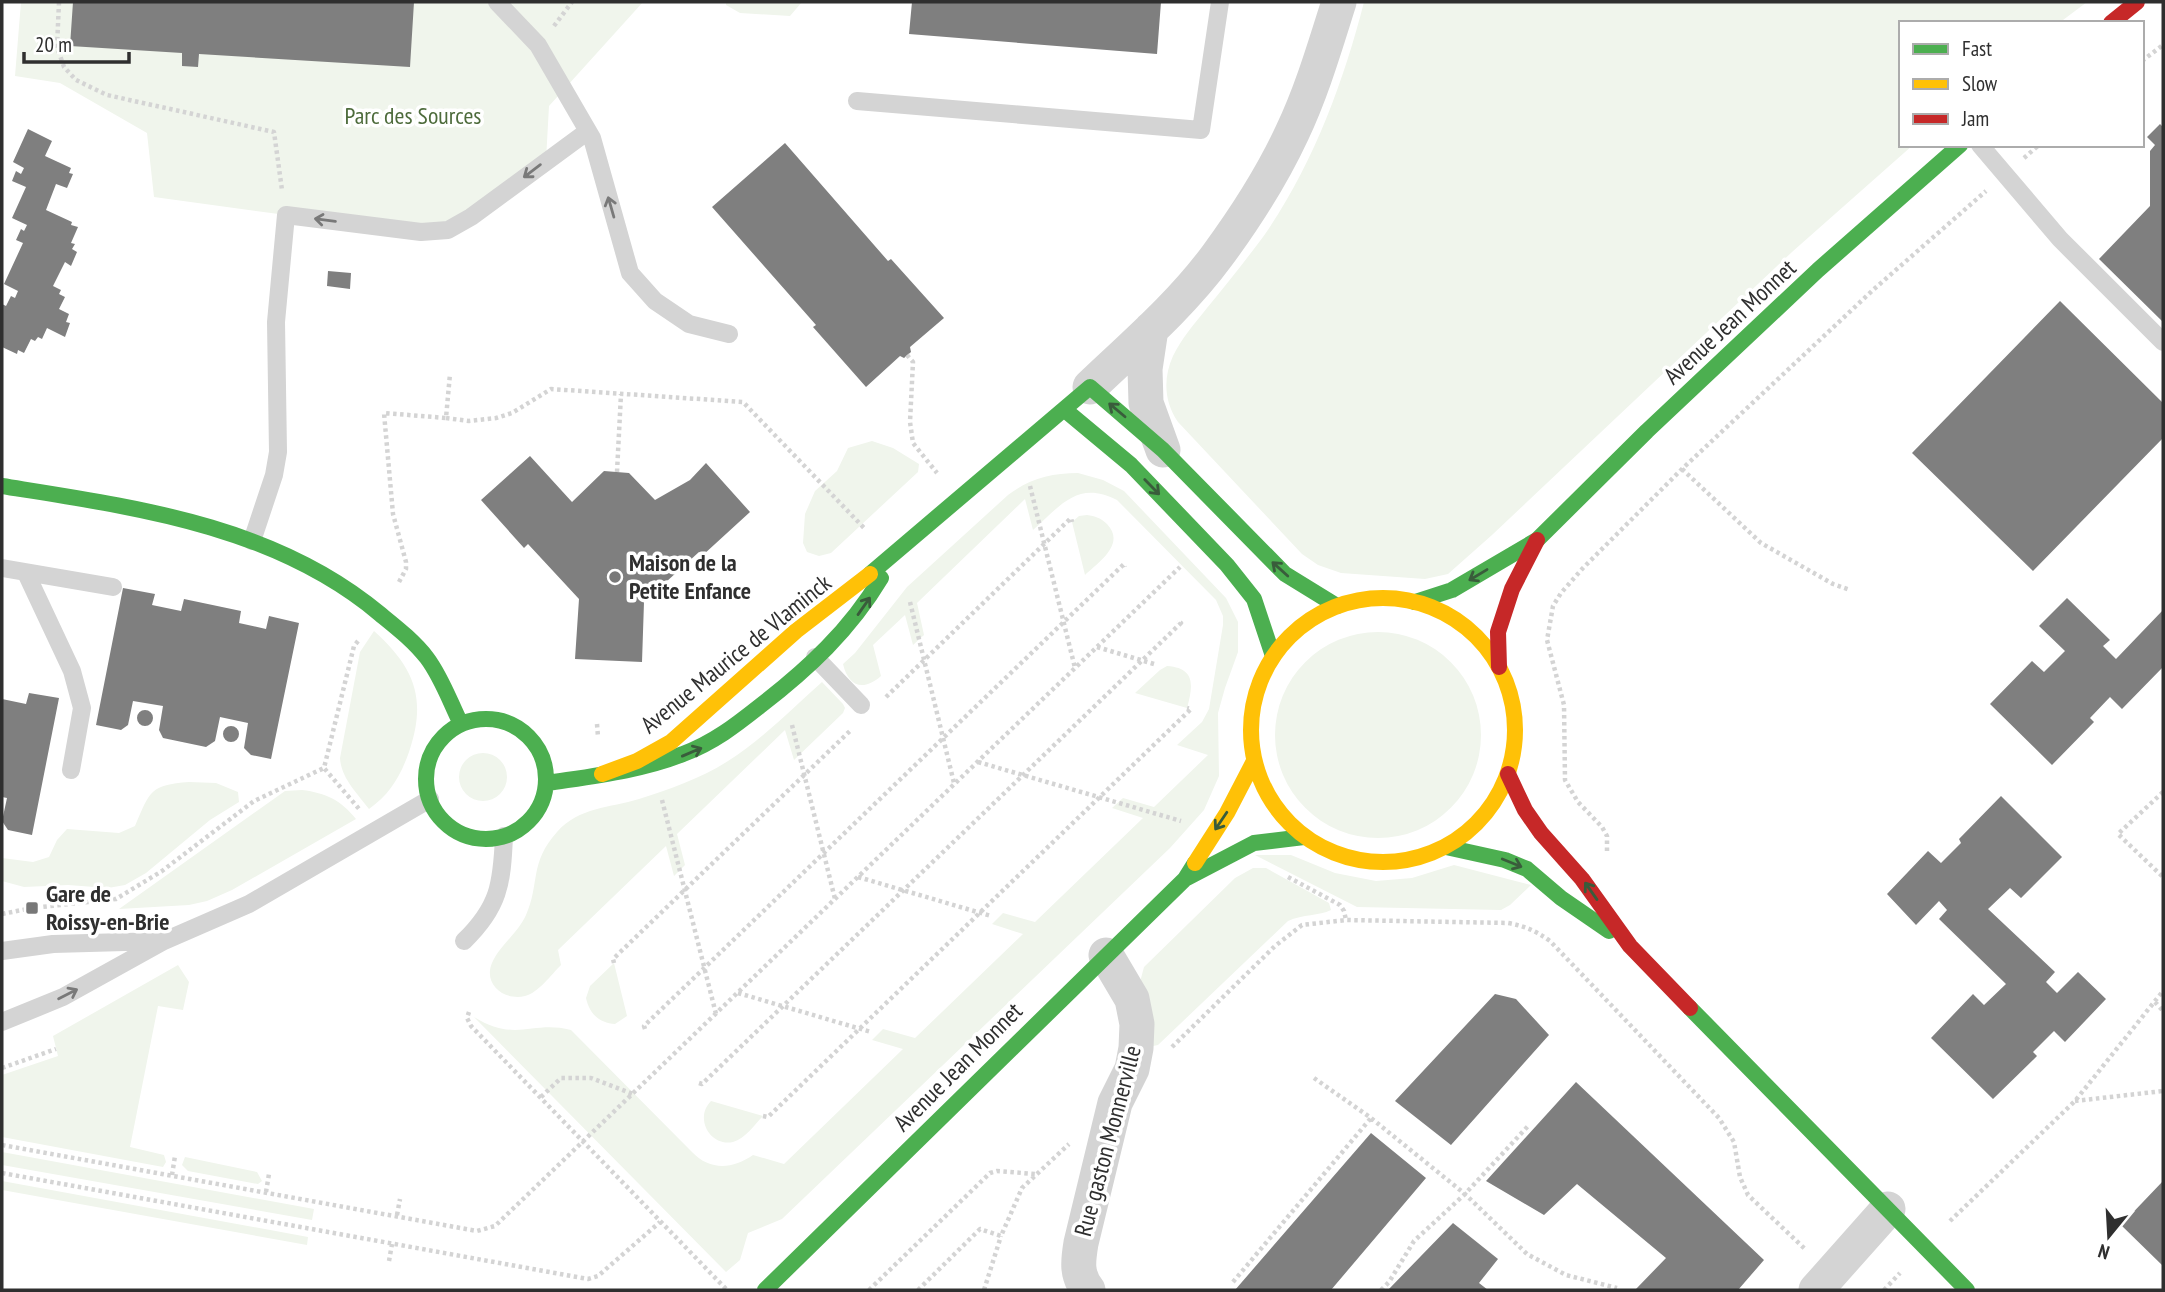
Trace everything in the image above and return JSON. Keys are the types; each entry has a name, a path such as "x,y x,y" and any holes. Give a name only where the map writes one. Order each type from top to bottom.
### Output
{"main road":[{"path":"2113,21 2137,2"},
{"name":"Avenue Jean Monnet","path":"1415,602 1452,590 1537,540 1647,431 1818,270 1958,147"},
{"path":"1077,398 1163,450 1285,574 1337,606"},
{"path":"1077,398 1131,465 1205,542 1254,599 1273,656"},
{"name":"Avenue Maurice de Vlaminck","path":"602,774 662,748 796,631 892,557 1077,398"},
{"path":"2,485 122,505 184,519 252,541 331,577 380,611 427,657 461,724"},
{"name":"Avenue Jean Monnet","path":"1499,667 1498,632 1512,589 1537,540"},
{"name":"Avenue Maurice de Vlaminck","path":"547,783 661,762 702,748 725,734 841,636 870,599 892,557"},
{"path":"1375,598 1415,602 1449,615 1478,638 1499,667 1513,701 1516,738 1508,774 1494,803 1473,828 1446,847 1411,860 1373,863 1337,855 1304,837 1272,804 1254,761 1250,725 1257,689 1273,656 1290,635 1312,619 1337,606 1375,598"},
{"path":"494,719 525,733 544,761 547,783 540,807 525,825 504,836 478,838 454,829 436,811 430,800 426,774 433,750 440,740 461,724 494,719"},
{"name":"Avenue Jean Monnet","path":"765,1290 1185,879 1227,813 1254,761"},
{"path":"1508,774 1525,810 1541,833 1583,879 1630,946 1967,1290"},
{"name":"Avenue Jean Monnet","path":"1185,879 1254,842 1304,837"},
{"path":"1446,847 1505,860 1527,869 1561,898 1630,946"}],"street":[{"path":"1077,398 1151,329 1216,258 1257,196 1293,132 1319,65 1339,2"},
{"path":"1151,329 1145,369 1146,403 1163,450"},
{"name":"Rue gaston Monnerville","path":"1088,1290 1082,1282 1077,1265 1081,1243 1115,1102 1132,1069 1136,1048 1137,1024 1132,999 1106,955"},
{"path":"1824,1285 1888,1209"}],"lane":[{"path":"497,2 538,45 592,138 629,273 655,301 689,324 729,334"},
{"path":"857,102 1201,131 1220,2"},
{"path":"252,541 271,486 278,452 276,322 286,215 421,232 448,230 471,217 588,131"},
{"path":"1982,147 2060,239 2163,342"},
{"path":"2,568 113,587"},
{"path":"26,573 72,671 82,708 71,770"},
{"path":"708,710 724,705 749,691 796,653 808,653 817,659 861,705"},
{"path":"2,1022 64,997 164,941 249,904 430,800"},
{"path":"464,941 485,919 493,906 501,878 504,836"},
{"path":"2,951 52,943 164,941"}],"path":[{"path":"59,2 57,47 64,67 76,80 107,95 274,132 286,215"},
{"path":"2144,59 2163,45"},
{"path":"1583,879 1602,860 1608,845 1602,827 1578,802 1565,780 1564,705 1547,640 1553,606 1561,593 1682,469 1873,290 2037,147"},
{"path":"907,355 913,362 910,422 913,443 942,479"},
{"path":"446,418 469,421 496,418 512,412 551,388 743,402 892,557"},
{"path":"617,472 621,394"},
{"path":"1682,469 1760,542 1833,584 1850,590"},
{"path":"1028,482 1075,668"},
{"path":"884,698 1071,518 1072,522"},
{"path":"2,1145 477,1231 495,1226 1205,542"},
{"path":"645,1029 644,1026 1063,622 1124,564 1125,567"},
{"path":"910,600 954,784"},
{"path":"699,1083 702,1084 783,1007 1181,623 1177,622"},
{"path":"1097,647 1154,664"},
{"path":"763,1116 768,1117 860,1029 1191,709 1187,708"},
{"path":"790,717 835,900"},
{"path":"614,963 613,959 854,727"},
{"path":"2,914 116,899 162,871 254,801 324,768"},
{"path":"660,791 716,1014"},
{"path":"2163,792 2118,834 2163,877"},
{"path":"858,877 991,916"},
{"path":"1165,1054 1275,946 1302,925 1346,920 1429,921 1508,923 1533,929 1550,941 1719,1118 1734,1142 1740,1177 1748,1195 1824,1285"},
{"path":"1925,1246 2075,1101 2163,991"},
{"path":"738,993 871,1032"},
{"path":"2155,1002 2163,1011"},
{"path":"469,1012 467,1018 471,1026 727,1290"},
{"path":"2,1068 56,1049"},
{"path":"541,1097 561,1078 591,1078 633,1094"},
{"path":"1314,1078 1371,1118 1465,1194 1527,1254 1566,1275 1617,1288"},
{"path":"2075,1101 2163,1091"},
{"path":"1233,1282 1371,1118"},
{"path":"1381,1290 1390,1282 1414,1241 1465,1194 1529,1125"},
{"path":"984,1290 1001,1236 1022,1188 1076,1138"},
{"path":"172,1175 175,1156"},
{"path":"869,1290 990,1173 997,1171 1036,1174"},
{"path":"2,1173 588,1279 605,1271 660,1222"},
{"path":"266,1192 269,1174"},
{"path":"397,1215 400,1199"},
{"path":"918,1290 980,1230 1001,1236"},
{"path":"389,1261 392,1244"}],"green space":[{"name":"Parc des Sources","path":"21,2 643,2 549,106 546,160 454,228 286,215 154,197 147,133 60,83 15,76"},
{"path":"726,2 802,2 790,16 740,13 726,5"},
{"path":"1364,2 2087,2 2062,21 1899,21 1899,147 1911,147 1792,252 1492,535 1448,574 1425,579 1341,573 1318,565 1302,554 1178,422 1166,390 1170,364 1180,343 1281,210 1311,154 1346,63"},
{"path":"872,441 893,448 919,464 918,472 831,553 819,556 807,552 803,543 805,514 815,491 837,471 848,448"},
{"path":"1078,473 1103,480 1124,491 1226,598 1238,622 1238,652 1218,713 1219,776 1204,810 1170,848 782,1219 748,1233 740,1260 726,1272 474,1017 501,1029 545,1027 571,1030 692,1152 706,1162 730,1165 753,1155 784,1164 903,1049 872,1040 883,1029 915,1038 1023,934 992,924 1003,913 1035,922 1143,818 1112,808 1123,798 1154,807 1208,755 1177,745 1202,722 1209,709 1223,616 1216,600 1117,500 1103,495 1091,493 1071,498 1033,530 1025,499 917,603 924,635 913,645 905,615 873,645 881,676 862,685 852,682 845,671 843,664 855,653 907,587 1008,495 1041,478"},
{"path":"1087,515 1105,522 1114,539 1108,552 1085,575 1072,522 1079,516"},
{"path":"374,631 408,672 417,700 417,716 409,752 402,769 389,791 369,809 346,779 340,758 360,652"},
{"path":"1378,632 1417,640 1451,662 1473,696 1481,735 1473,774 1451,808 1417,830 1378,838 1339,830 1305,808 1283,774 1275,735 1283,696 1305,662 1339,640"},
{"path":"1167,666 1176,667 1188,674 1191,686 1187,708 1135,693"},
{"path":"822,682 843,704 843,713 794,760 785,730 677,834 685,865 674,876 666,846 558,950 561,965 539,988 530,994 517,997 497,989 490,978 492,963 526,915 542,854 557,832 585,813 673,788 718,767 764,734"},
{"path":"483,753 500,760 507,777 500,794 483,801 466,794 459,777 466,760"},
{"path":"216,783 238,792 239,802 210,820 146,873 125,885 108,888 68,885 24,887 2,881 2,858 33,862 49,857 57,840 67,829 119,833 135,826 153,792 166,785"},
{"path":"302,790 332,799 345,807 356,819 232,890 207,901 189,905 119,909 285,791"},
{"path":"1255,855 1291,855 1335,873 1376,881 1412,878 1454,865 1531,885 1501,910 1357,907"},
{"path":"1253,868 1266,868 1329,903 1331,910 1288,921 1158,1045 1153,1046 1140,982 1144,967 1235,878"},
{"path":"614,963 627,1016 615,1024 604,1022 596,1016 586,998 590,986"},
{"path":"178,965 189,982 183,1010 158,1006 130,1147 164,1155 166,1162 163,1167 2,1137 2,1075 58,1056 53,1036"},
{"path":"711,1101 763,1116 742,1138 733,1142 717,1140 711,1136 704,1123 706,1108"},
{"path":"2,1152 314,1209 312,1220 2,1165"},
{"path":"185,1157 257,1172 262,1181 258,1184 188,1171 182,1165"},
{"path":"2,1181 308,1237 307,1245 2,1190"}],"building":[{"path":"73,2 414,2 410,67 199,54 198,67 182,66 182,53 70,46"},
{"path":"912,2 1161,2 1157,54 909,34"},
{"path":"2160,124 2163,127 2163,322 2099,259 2150,206 2150,151 2155,145 2147,137"},
{"path":"28,129 52,141 45,156 71,168 69,173 73,174 67,188 56,184 46,210 78,227 71,243 75,244 72,249 77,252 71,266 65,262 53,286 61,290 59,294 65,297 59,309 69,314 66,322 70,323 65,337 47,328 42,339 31,339 24,353 18,350 17,354 2,347 2,304 6,306 11,296 15,298 18,291 4,284 23,243 16,240 21,229 24,231 27,225 12,218 26,187 12,181 16,171 21,174 24,168 13,162"},
{"path":"785,143 888,261 891,259 944,318 910,347 911,352 904,358 900,356 866,387 813,327 816,325 712,207"},
{"path":"328,271 351,273 350,289 327,286"},
{"path":"2060,301 2163,403 2163,438 2033,571 1912,453"},
{"name":"Maison de la Petite Enfance","path":"530,456 572,502 604,471 629,473 655,500 690,480 706,463 750,512 703,555 699,552 644,602 642,662 575,659 579,599 528,544 524,548 481,500"},
{"path":"123,588 155,594 152,605 181,611 184,599 241,611 239,623 266,629 269,616 299,623 271,759 251,755 244,748 248,723 220,717 215,741 206,747 163,738 159,730 163,706 133,701 128,725 121,730 96,725"},
{"path":"2067,598 2110,640 2103,646 2116,659 2163,610 2163,667 2122,709 2110,697 2090,718 2094,722 2052,765 1990,704 2032,661 2044,672 2065,651 2039,626"},
{"path":"29,693 59,698 32,835 8,830 2,821 7,798 2,797 2,699 26,704"},
{"path":"145,710 151,712 151,724 145,726 139,724 137,718 139,712"},
{"path":"231,726 237,728 237,740 231,742 225,740 223,734 225,728"},
{"path":"2001,796 2062,857 2021,898 2010,888 1988,909 2055,972 2046,982 2057,993 2078,972 2106,999 2065,1042 2054,1031 2033,1052 2037,1056 1993,1099 1931,1038 1973,994 1984,1005 2006,984 1939,919 1947,910 1939,901 1916,925 1887,894 1928,851 1941,863 1961,843 1959,839"},
{"path":"1495,994 1516,999 1549,1035 1451,1145 1395,1101"},
{"path":"1576,1082 1764,1260 1738,1290 1635,1290 1666,1258 1577,1184 1544,1215 1486,1181"},
{"path":"1371,1133 1426,1178 1331,1290 1235,1290"},
{"path":"2163,1181 2163,1266 2121,1225"},
{"path":"1453,1223 1498,1259 1479,1283 1488,1290 1388,1290"}],"traffic: fast":[{"path":"1415,602 1452,590 1537,540 1647,431 1818,270 1958,147"},
{"path":"870,574 1090,387 1163,450 1285,574 1337,606"},
{"path":"1065,410 1131,465 1227,565 1254,599 1273,656"},
{"path":"2,486 102,502 201,524 295,559 339,584 411,640 432,666 461,724"},
{"path":"547,783 650,765 694,750 714,739 778,692 827,648 856,615 881,578"},
{"path":"486,719 509,724 528,737 541,756 546,779 541,802 528,821 509,834 486,839 463,834 444,821 431,802 426,779 431,756 444,737 463,724 486,719"},
{"path":"1187,878 1254,843 1304,837"},
{"path":"1446,847 1505,860 1527,869 1561,898 1609,931"},
{"path":"765,1290 1185,879 1195,863"},
{"path":"1690,1008 1967,1290"}],"traffic: slow":[{"path":"602,774 637,761 671,742 796,631 870,574"},
{"path":"1383,598 1409,601 1433,608 1467,628 1485,646 1505,680 1512,704 1515,730 1512,756 1505,780 1485,814 1467,832 1433,852 1409,859 1383,862 1357,859 1333,852 1299,832 1281,814 1261,780 1254,756 1251,730 1254,704 1261,680 1281,646 1299,628 1333,608 1357,601 1383,598"},
{"path":"1195,863 1227,813 1254,761"}],"traffic: jam":[{"path":"2113,21 2137,2"},
{"path":"1499,667 1498,632 1512,589 1537,540"},
{"path":"1508,774 1525,810 1541,833 1582,879 1630,946 1690,1008"}],"place":[{"name":"Maison de la Petite Enfance","path":"615,577"},
{"name":"Gare de Roissy-en-Brie","path":"32,908"}]}
